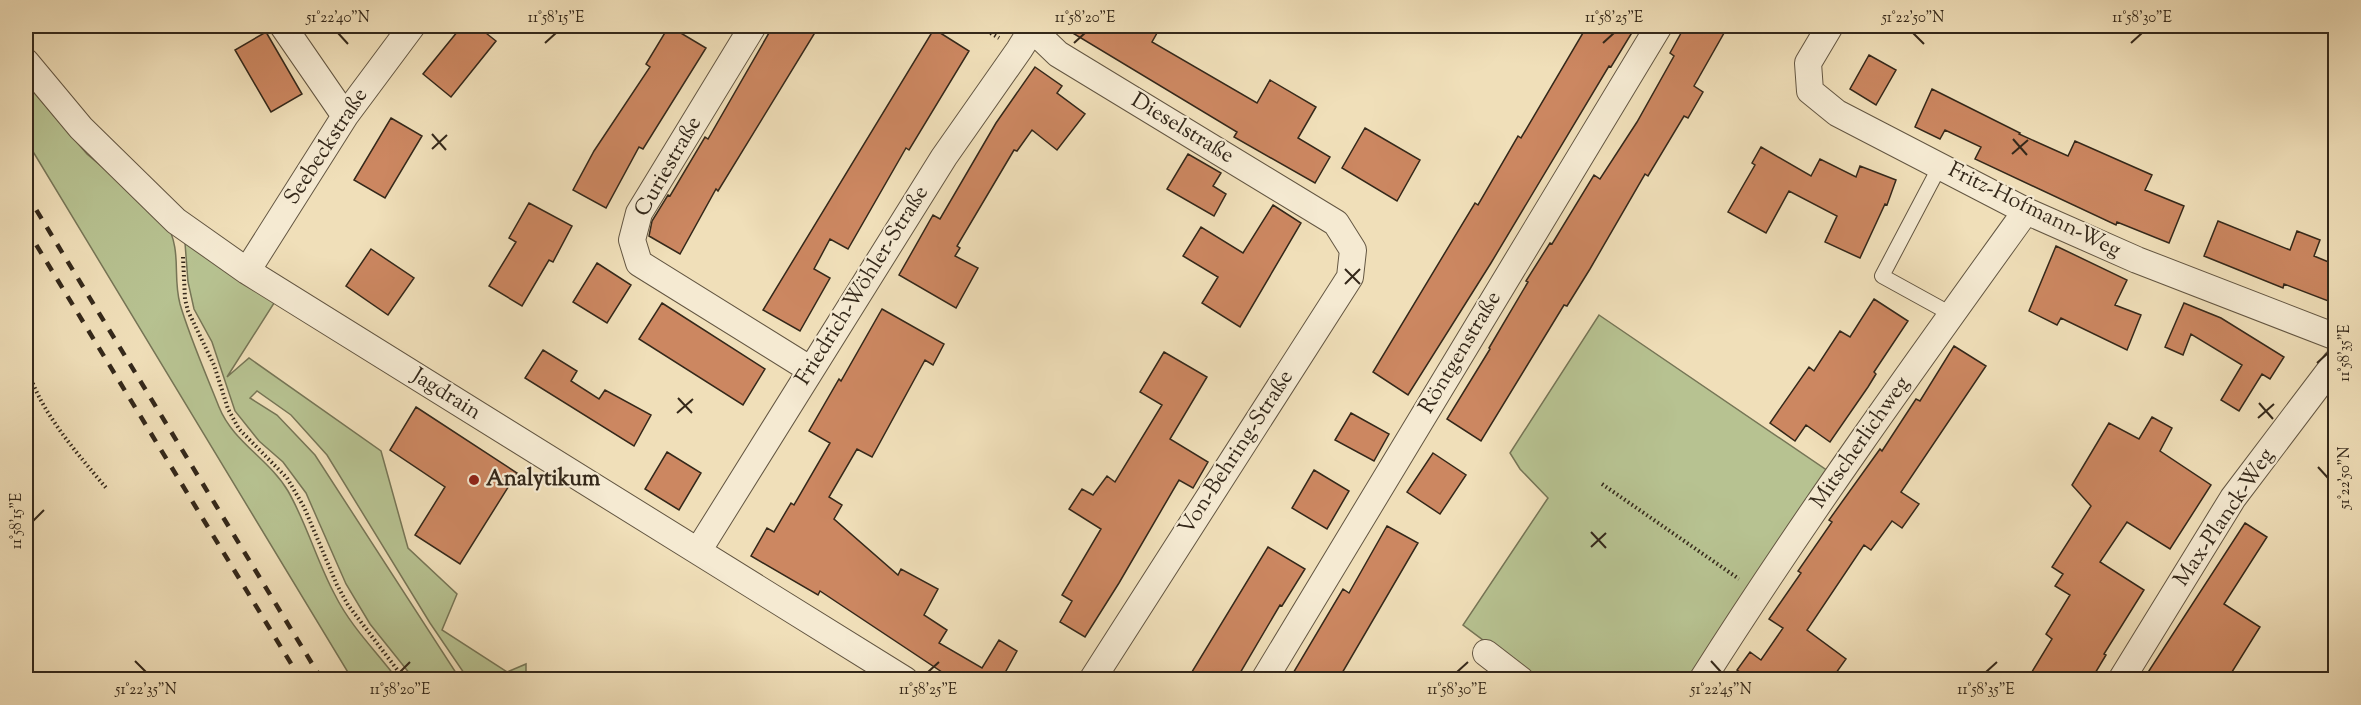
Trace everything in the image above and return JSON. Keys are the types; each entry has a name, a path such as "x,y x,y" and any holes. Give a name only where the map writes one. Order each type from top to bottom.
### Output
{"street":[{"path":"283,26 345,116"},
{"name":"Seebeckstraße","path":"247,271 345,116 412,26"},
{"name":"Curiestraße","path":"753,26 639,213 632,240 639,263 811,370"},
{"name":"Röntgenstraße","path":"1263,680 1659,26"},
{"name":"Fritz-Hofmann-Weg","path":"1830,26 1808,63 1810,91 1837,112 2026,211 2138,260 2336,337"},
{"name":"Friedrich-Wöhler-Straße","path":"698,551 944,157 1033,27"},
{"name":"Dieselstraße","path":"1033,27 1058,54 1336,223"},
{"name":"Jagdrain","path":"26,62 81,128 176,221 247,271 905,680"},
{"name":"Mitscherlichweg","path":"1702,680 1757,592 1951,314 2026,211"},
{"name":"Von-Behring-Straße","path":"1092,680 1350,277 1353,250 1336,223"},
{"name":"Max-Planck-Weg","path":"2121,680 2233,498 2336,362"},
{"path":"1486,653 1521,680"}],"lane":[{"path":"1940,166 1882,276 1951,314"}],"path":[{"path":"176,221 182,246 185,299 188,311 214,365 228,410 239,429 287,478 304,507 337,585 348,605 405,680"},
{"path":"26,362 32,384 42,403 107,489"},
{"path":"1602,484 1757,592"}],"green space":[{"path":"26,83 87,154 165,220 176,253 180,304 198,356 225,419 288,491 341,607 397,679 352,679 26,140"},
{"path":"185,243 276,300 227,377 249,358 381,451 408,548 457,594 442,630 507,672 526,664 526,679 468,679 430,623 327,455 291,415 257,391 250,398 277,415 315,455 460,679 414,679 370,624 346,584 306,493 283,462 259,441 235,411 212,342 194,309 188,282"},
{"path":"1599,315 1828,471 1692,679 1535,679 1463,625 1548,498 1520,469 1510,453"}],"building":[{"path":"462,26 477,26 496,41 451,97 423,74"},
{"path":"669,26 706,48 643,149 639,147 606,208 573,190 594,151 650,67 646,64"},
{"path":"773,26 819,26 718,191 716,189 680,254 649,236 652,221 668,195 670,196 705,137 708,139"},
{"path":"1061,26 1161,26 1152,42 1257,103 1270,80 1316,107 1298,138 1330,157 1315,183 1234,137 1237,132"},
{"path":"1587,26 1636,26 1611,67 1609,66 1491,263 1408,395 1373,372 1475,203 1478,205 1518,136 1521,138"},
{"path":"1685,26 1728,26 1694,86 1703,92 1688,118 1684,116 1648,176 1645,174 1590,269 1567,306 1564,305 1481,441 1447,419 1550,243 1552,244 1594,175 1600,179 1637,122 1674,56 1670,53"},
{"path":"934,29 969,51 909,150 906,148 848,249 830,239 814,269 830,278 800,331 763,310"},
{"path":"266,32 302,94 271,112 235,50"},
{"path":"1869,55 1896,70 1876,105 1850,89"},
{"path":"1035,67 1062,86 1057,93 1085,114 1057,150 1032,130 1017,151 1014,150 957,246 960,248 955,256 978,268 956,308 899,275 933,215 940,219 996,123"},
{"path":"1932,89 2019,134 2068,156 2075,141 2152,175 2145,190 2184,206 2169,243 2117,222 2116,225 1975,159 1981,147 1945,130 1940,139 1915,127"},
{"path":"391,118 422,136 385,198 354,180"},
{"path":"1365,128 1420,160 1397,201 1342,168"},
{"path":"1761,147 1811,176 1820,159 1856,177 1860,166 1896,180 1887,205 1885,204 1860,258 1825,242 1837,216 1789,191 1766,233 1728,212 1755,165 1752,163"},
{"path":"1188,154 1221,173 1213,186 1226,194 1214,216 1167,189"},
{"path":"529,203 572,226 553,262 549,260 522,306 489,286 516,242 509,238"},
{"path":"1273,205 1301,223 1240,327 1202,303 1218,277 1183,256 1201,227 1243,253"},
{"path":"2218,221 2290,250 2297,231 2320,240 2314,256 2336,265 2336,304 2284,284 2283,288 2204,256"},
{"path":"2056,246 2127,280 2115,305 2141,315 2127,350 2061,318 2057,325 2029,311"},
{"path":"371,249 414,278 388,315 346,286"},
{"path":"597,263 631,285 607,323 573,302"},
{"path":"1874,299 1908,321 1874,372 1876,374 1868,387 1830,442 1806,425 1795,441 1770,423 1809,367 1814,371 1840,331 1850,337"},
{"path":"662,303 765,369 743,405 639,339"},
{"path":"2184,303 2221,318 2284,357 2270,379 2262,374 2239,411 2221,400 2242,365 2191,334 2183,355 2165,347"},
{"path":"882,309 944,344 933,365 925,360 872,457 857,449 829,497 842,505 834,519 898,575 901,569 938,589 924,615 947,630 939,643 982,668 999,640 1017,651 1001,680 954,680 820,591 818,595 751,556 767,528 774,532 791,503 794,505 830,443 809,431"},
{"path":"1954,346 1986,366 1901,492 1919,504 1902,528 1892,521 1871,550 1864,545 1807,630 1846,659 1831,680 1747,680 1749,678 1737,670 1750,652 1761,660 1783,628 1769,619 1801,573 1798,571 1832,522 1829,520 1880,449 1882,451 1916,399 1920,401"},
{"path":"543,350 577,371 571,381 599,399 605,390 651,415 634,446 525,378"},
{"path":"1164,352 1207,377 1170,439 1208,462 1193,488 1179,480 1085,637 1060,622 1072,601 1062,595 1101,529 1069,509 1082,489 1093,495 1107,476 1115,482 1162,405 1140,392"},
{"name":"Analytikum","path":"416,407 517,473 460,564 415,535 445,487 390,450"},
{"path":"1351,413 1389,434 1374,461 1335,440"},
{"path":"2152,417 2172,428 2160,451 2211,485 2170,549 2127,522 2100,562 2144,590 2104,654 2106,655 2091,680 2027,680 2052,639 2046,634 2070,595 2055,586 2063,574 2052,567 2091,506 2072,485 2109,423 2139,439"},
{"path":"667,452 701,473 679,510 645,489"},
{"path":"1433,453 1466,475 1440,514 1407,492"},
{"path":"1314,470 1349,491 1327,529 1292,508"},
{"path":"2245,523 2267,537 2224,604 2260,627 2227,680 2143,680"},
{"path":"1387,526 1418,543 1338,680 1289,680 1343,589 1349,593"},
{"path":"1268,547 1305,569 1282,606 1280,605 1236,680 1187,680"}],"railway":[{"path":"26,193 322,680"},
{"path":"26,228 301,680"}],"place":[{"name":"Analytikum","path":"474,480"}]}
